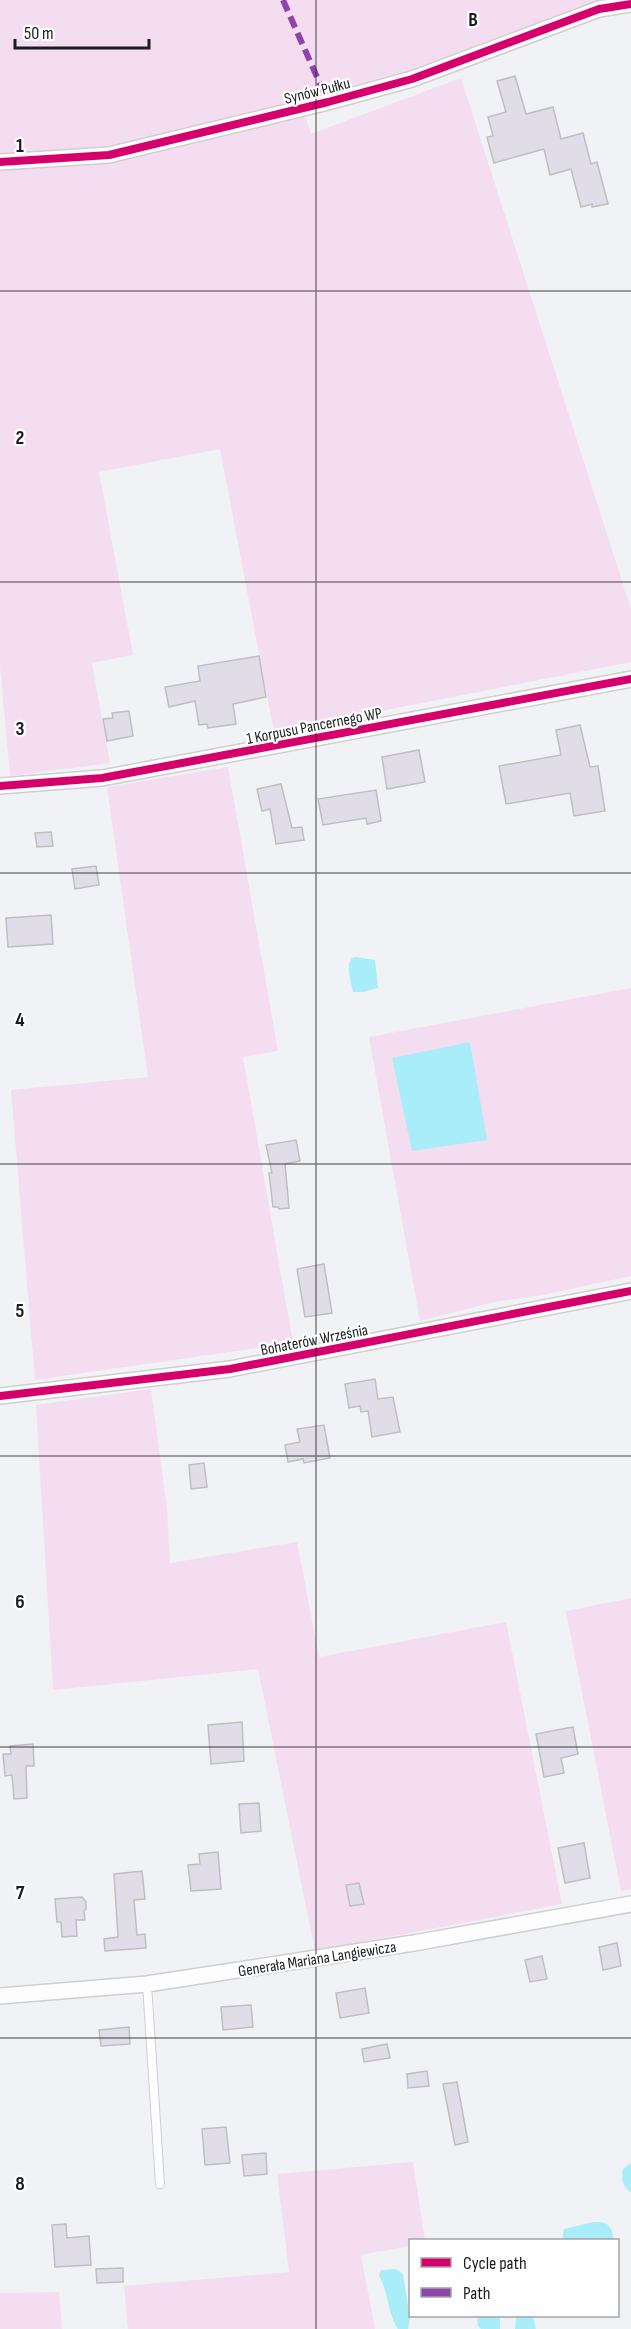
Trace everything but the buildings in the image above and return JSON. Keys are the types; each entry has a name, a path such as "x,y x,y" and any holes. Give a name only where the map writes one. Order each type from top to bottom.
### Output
{"street":[{"name":"Synów Pułku","path":"0,162 109,155 328,102 412,80 599,9 631,4"},
{"name":"1 Korpusu Pancernego WP","path":"0,786 102,778 631,679"},
{"name":"Bohaterów Września","path":"0,1396 230,1369 631,1291"},
{"name":"Generała Mariana Langiewicza","path":"0,1996 147,1984 414,1943 631,1904"}],"lane":[{"path":"147,1984 160,2184"}],"shaded area":[{"path":"0,0 599,0 404,72 299,98 311,134 461,78 631,609 631,662 274,732 220,449 99,472 133,655 92,663 110,763 10,776 0,667"},
{"path":"228,767 278,1051 243,1057 293,1343 35,1380 11,1090 148,1077 107,787"},
{"path":"631,988 631,1276 543,1295 494,1302 420,1321 369,1037"},
{"path":"151,1389 167,1508 170,1563 297,1542 319,1657 506,1622 562,1904 315,1951 258,1669 53,1690 36,1405"},
{"path":"631,1598 631,1889 621,1891 566,1611"},
{"path":"413,2162 425,2239 409,2239 409,2246 361,2255 375,2329 128,2329 124,2286 289,2272 277,2174"},
{"path":"59,2292 62,2329 0,2329 0,2293"}],"water":[{"path":"352,958 375,960 378,988 353,992 349,964"},
{"path":"470,1042 487,1140 412,1151 392,1058"},
{"path":"631,2163 630,2192 625,2187 622,2176 623,2169"},
{"path":"602,2222 608,2225 614,2239 562,2239 564,2229"},
{"path":"396,2269 403,2274 410,2319 408,2329 398,2329 394,2323 379,2276 381,2270"},
{"path":"477,2317 500,2317 500,2329 481,2329 478,2326"},
{"path":"533,2317 536,2329 515,2329 516,2318"}],"marked path":[{"path":"283,0 328,102"}],"cycle path":[{"path":"0,162 109,155 328,102 412,79 599,9 631,4"},
{"path":"0,786 102,778 631,679"},
{"path":"0,1396 230,1369 631,1291"}]}
